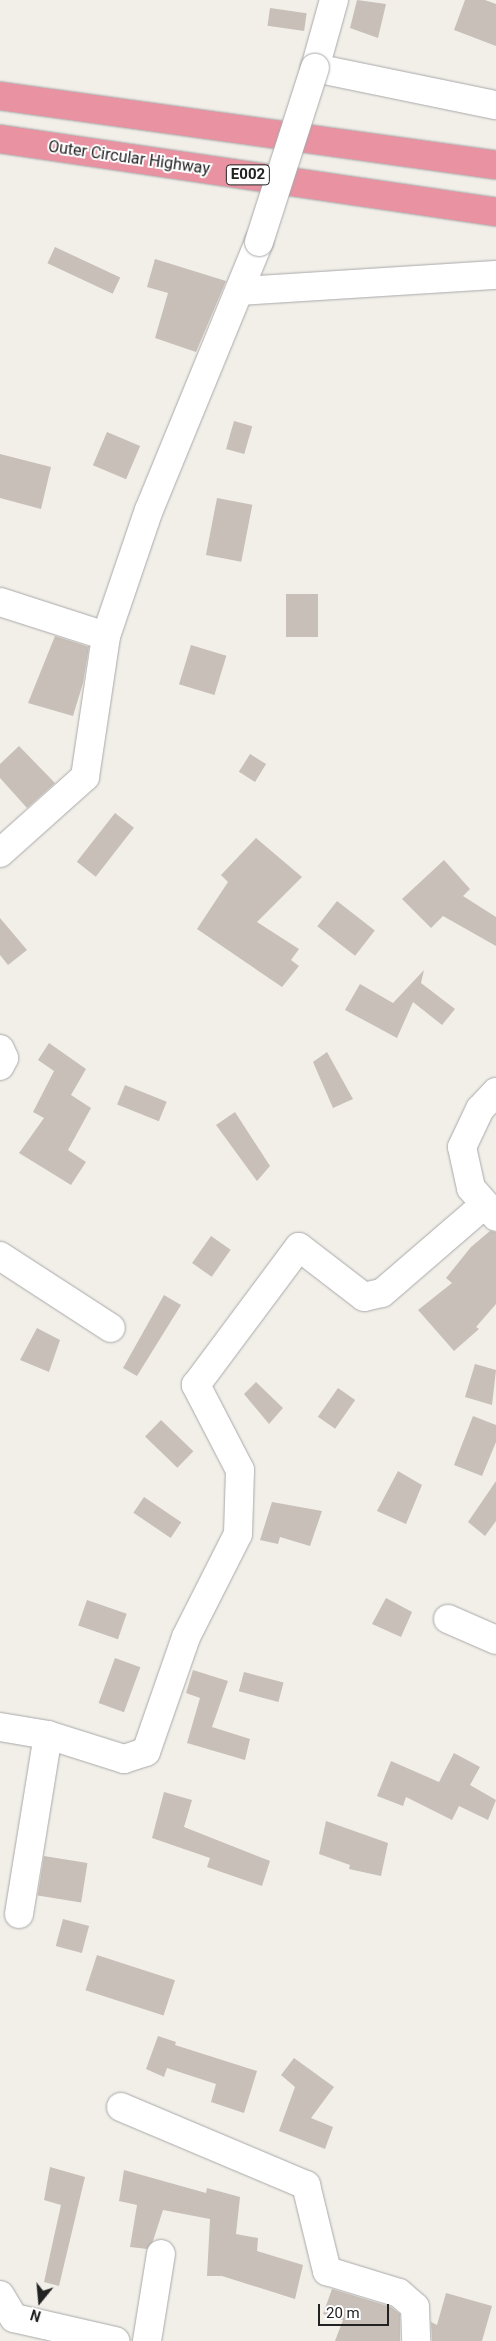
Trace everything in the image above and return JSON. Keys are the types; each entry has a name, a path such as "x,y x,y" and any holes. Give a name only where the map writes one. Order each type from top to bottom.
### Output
{"highway":[{"path":"0,96 496,165"},
{"name":"Outer Circular Highway","path":"0,139 496,212"}],"street":[{"path":"0,853 85,777 106,636 149,510 241,291 259,242 334,0"},
{"path":"314,68 496,105"},
{"path":"241,291 496,275"},
{"path":"0,602 106,636"},
{"path":"0,1049 4,1058 0,1066"},
{"path":"0,1727 48,1735 124,1759 146,1752 186,1637 238,1534 240,1470 196,1385 299,1247 364,1297 382,1293 491,1210 471,1188 462,1147 480,1109 496,1092"},
{"path":"0,1256 111,1328"},
{"path":"448,1619 496,1640"},
{"path":"19,1914 48,1735"},
{"path":"121,2107 306,2186 327,2271 399,2293 414,2306 416,2341"},
{"path":"147,2341 161,2254"},
{"path":"0,2295 14,2318 115,2341"}],"building":[{"path":"357,0 386,4 378,38 350,28"},
{"path":"465,0 485,0 496,4 496,46 454,30"},
{"path":"270,8 307,13 304,31 267,26"},
{"path":"55,247 120,277 113,294 47,263"},
{"path":"155,259 226,281 196,352 155,338 168,293 147,287"},
{"path":"234,421 252,426 244,454 226,449"},
{"path":"107,432 140,446 126,479 93,465"},
{"path":"0,454 51,467 41,509 0,498"},
{"path":"217,498 252,505 241,562 206,555"},
{"path":"286,594 318,594 318,637 286,637"},
{"path":"55,636 89,647 83,683 73,716 28,703"},
{"path":"191,645 226,656 214,695 179,684"},
{"path":"19,746 55,783 27,808 0,778 0,764"},
{"path":"250,754 266,764 255,782 239,772"},
{"path":"115,813 134,828 96,877 77,862"},
{"path":"256,838 302,877 257,922 299,949 291,960 299,966 282,987 197,929 228,882 221,875"},
{"path":"444,860 470,889 463,896 496,917 496,946 443,916 431,928 402,899"},
{"path":"337,901 375,931 355,956 317,926"},
{"path":"0,918 27,950 8,965 0,955"},
{"path":"424,970 421,983 455,1009 442,1025 413,1002 397,1038 345,1010 360,984 393,1003"},
{"path":"49,1043 86,1069 71,1095 91,1108 68,1150 86,1162 71,1185 19,1153 44,1118 33,1112 54,1071 38,1060"},
{"path":"327,1052 353,1099 333,1108 313,1062"},
{"path":"125,1085 167,1102 159,1121 117,1104"},
{"path":"235,1112 270,1166 257,1181 216,1125"},
{"path":"490,1231 496,1232 496,1304 476,1327 479,1329 454,1351 418,1310 452,1283 446,1278 471,1247"},
{"path":"211,1236 231,1250 212,1277 192,1263"},
{"path":"164,1295 181,1305 137,1376 123,1368"},
{"path":"37,1328 60,1340 49,1372 20,1360"},
{"path":"475,1364 496,1370 492,1405 465,1397"},
{"path":"256,1382 283,1408 269,1424 244,1394"},
{"path":"338,1388 355,1400 335,1429 318,1417"},
{"path":"473,1416 496,1425 496,1442 482,1476 454,1465"},
{"path":"161,1420 193,1451 177,1468 145,1437"},
{"path":"398,1471 422,1485 406,1524 377,1511"},
{"path":"496,1481 496,1521 485,1536 468,1522"},
{"path":"144,1497 181,1522 171,1538 133,1513"},
{"path":"272,1502 322,1511 310,1546 280,1537 278,1544 260,1540"},
{"path":"386,1598 412,1612 401,1637 372,1624"},
{"path":"87,1600 127,1614 118,1639 78,1626"},
{"path":"115,1658 140,1667 124,1712 99,1703"},
{"path":"193,1670 228,1681 212,1727 250,1739 245,1760 187,1743 200,1698 186,1693"},
{"path":"244,1672 284,1683 278,1702 239,1691"},
{"path":"454,1753 480,1767 470,1785 496,1800 488,1820 459,1806 452,1820 406,1797 403,1806 377,1796 391,1761 439,1782"},
{"path":"164,1792 192,1800 184,1827 270,1861 262,1886 207,1867 210,1858 152,1838"},
{"path":"326,1821 388,1843 381,1876 349,1869 350,1865 319,1854"},
{"path":"44,1856 87,1863 81,1902 38,1896"},
{"path":"63,1919 89,1926 82,1953 56,1946"},
{"path":"97,1955 175,1980 164,2016 86,1990"},
{"path":"158,2036 176,2042 175,2045 257,2071 244,2113 211,2102 216,2084 167,2068 164,2077 146,2069"},
{"path":"294,2058 334,2087 311,2118 333,2127 325,2149 279,2131 295,2087 281,2075"},
{"path":"50,2167 85,2177 59,2286 44,2282 61,2205 44,2200"},
{"path":"124,2170 206,2193 207,2188 240,2197 236,2234 258,2238 257,2251 303,2265 295,2299 222,2276 207,2276 210,2219 163,2210 153,2241 147,2249 130,2247 137,2205 119,2201"},
{"path":"332,2289 391,2307 400,2314 400,2341 335,2341 343,2320 323,2314"},
{"path":"446,2293 492,2306 482,2341 432,2341 431,2322 437,2325"}]}
